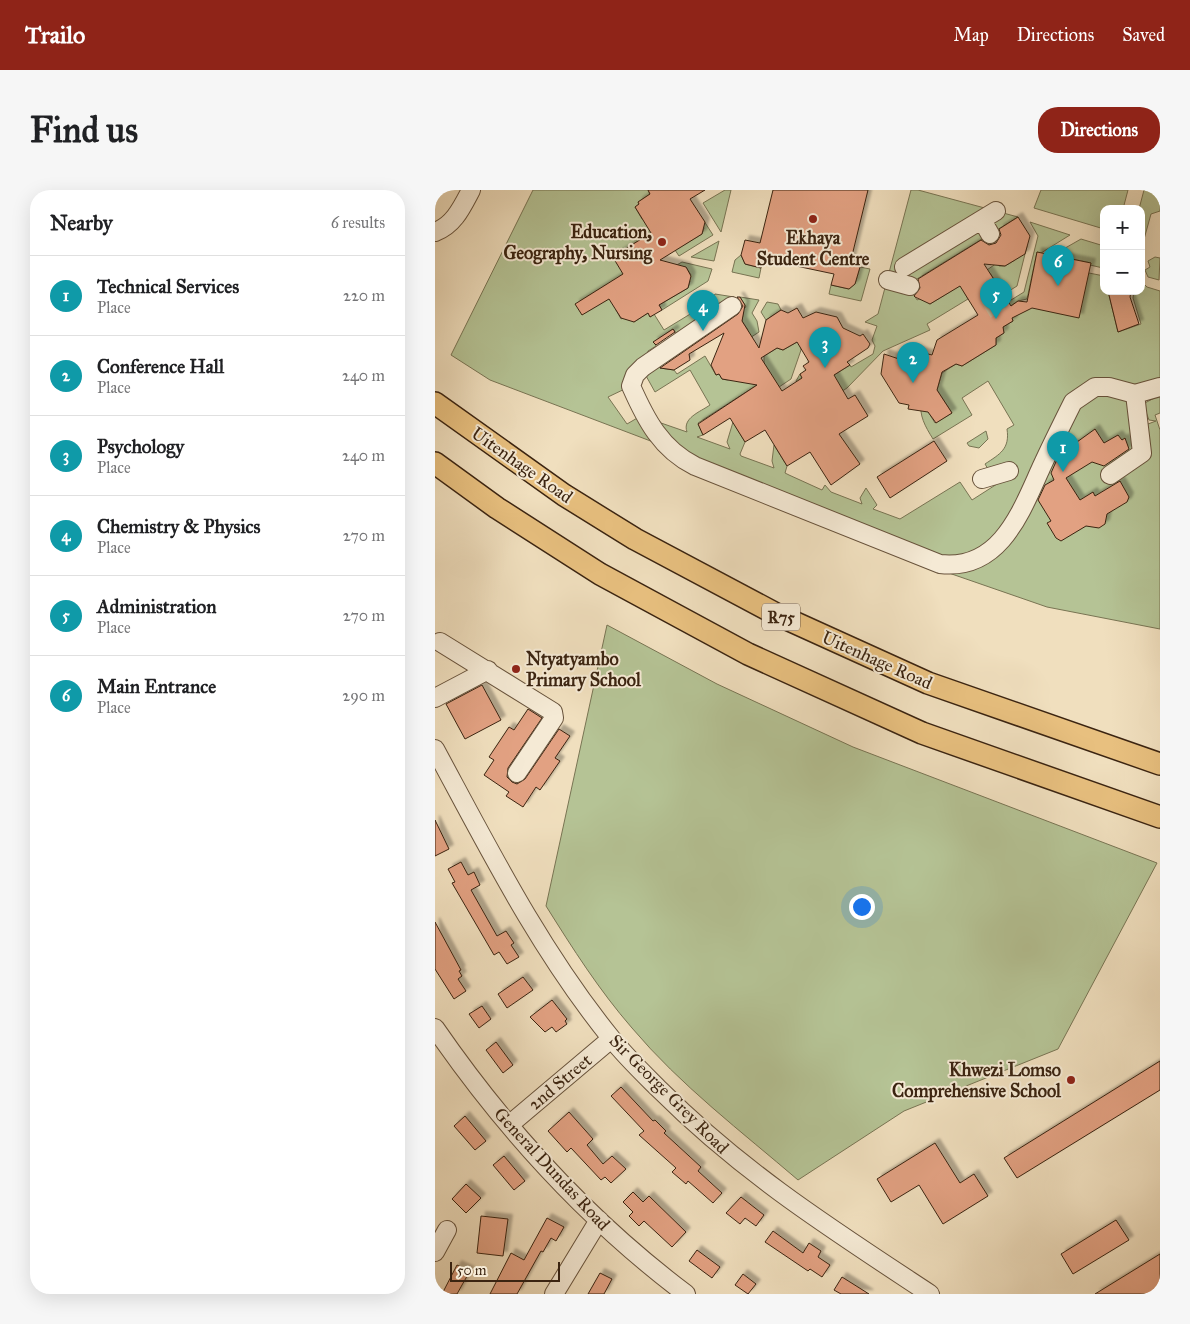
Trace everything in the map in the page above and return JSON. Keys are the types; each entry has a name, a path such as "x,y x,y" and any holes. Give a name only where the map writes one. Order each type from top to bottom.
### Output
{"main road":[{"name":"Uitenhage Road","path":"435,403 563,495 635,538 778,615 928,682 1160,764"},
{"path":"435,463 512,518 599,574 748,654 922,733 1160,817"}],"street":[{"path":"435,232 446,228 461,209 471,190"},
{"path":"904,267 989,222"},
{"path":"888,280 910,286"},
{"path":"733,306 651,361 635,375 631,386 658,438 681,459 695,466 940,564 949,565 971,560 987,553 1001,542 1020,514 1073,402 1095,387 1109,387 1135,394 1160,387"},
{"path":"1110,474 1141,453 1135,394"},
{"path":"982,479 1009,471"},
{"path":"440,642 489,670 553,712 554,718 517,772"},
{"path":"435,698 489,670"},
{"name":"Sir George Grey Road","path":"435,749 520,909 543,945 611,1039 697,1127 735,1160 803,1211 930,1294"},
{"name":"General Dundas Road","path":"435,1028 509,1125 599,1220 637,1256 686,1294"},
{"name":"2nd Street","path":"509,1125 611,1039"},
{"path":"554,1294 599,1220"},
{"path":"435,1252 447,1230"}],"green space":[{"path":"533,190 648,190 650,194 638,202 639,204 635,207 642,219 668,222 618,254 619,256 656,277 682,262 712,269 708,281 662,310 659,305 688,288 690,281 687,277 691,275 686,267 616,310 621,319 626,316 634,322 648,313 650,317 654,314 664,330 710,302 715,294 734,297 676,333 673,329 654,342 656,346 648,351 647,355 660,368 674,370 677,374 705,356 716,375 719,374 722,379 728,380 764,364 764,356 777,348 783,350 799,341 801,350 791,379 779,387 771,376 698,423 703,435 697,437 730,449 727,442 733,422 745,442 740,454 741,456 774,468 772,461 774,445 787,466 785,473 822,490 825,485 831,492 862,504 860,498 866,488 877,505 873,509 900,519 960,482 972,500 997,484 985,464 1003,450 1007,442 1007,429 1014,425 988,381 962,398 972,415 933,439 922,416 921,400 935,423 952,413 937,390 942,373 956,364 962,366 996,345 996,338 1004,333 1003,327 1013,321 1011,316 1089,273 1100,275 1100,295 1109,295 1118,332 1141,324 1133,298 1133,295 1145,295 1145,285 1160,291 1160,387 1135,394 1140,427 1156,421 1149,420 1143,404 1160,395 1160,413 1155,415 1160,430 1160,629 1047,607 894,554 669,448 490,380 451,355","holes":["690,370 710,405 689,419 686,427 687,432 661,423 651,410 627,424 608,397 631,386 645,374 655,392"]},
{"path":"725,190 731,190 721,232 703,203"},
{"path":"911,190 918,190 1018,217 912,282 910,288 917,300 921,298 930,304 969,280 972,284 963,290 968,299 927,324 930,330 883,351 847,388 819,406 810,402 796,381 800,374 816,400 834,375 873,354 875,346 872,340 877,326 865,322 878,314"},
{"path":"1041,190 1128,190 1124,205 1100,205 1100,228 1034,208"},
{"path":"1144,190 1160,190 1160,211 1151,214 1145,236 1145,205 1140,205"},
{"path":"704,221 713,235 679,256 675,250 702,234 704,228 700,223"},
{"path":"1030,222 1070,235 1041,253 1037,252 1027,299 1018,301 1006,309 1003,305 1024,292 1038,236"},
{"path":"1081,239 1100,245 1100,267 1090,265 1091,263 1053,255"},
{"path":"719,241 714,261 691,257"},
{"path":"1027,246 1017,286 1001,296 1001,290 990,273 984,272 997,263 999,266 1005,266 1015,260 1016,256"},
{"path":"741,255 745,264 761,268 759,278 732,272 735,260"},
{"path":"1155,257 1160,258 1159,280 1148,277 1145,270 1150,267 1148,261"},
{"path":"860,267 870,269 861,301 829,294 831,285 849,289 855,284"},
{"path":"740,297 759,300 752,313 757,321 759,332 736,347 748,330 742,321 743,314 741,310 746,307"},
{"path":"767,302 778,304 781,310 766,320 761,312"},
{"path":"986,431 988,439 979,448 969,446 967,443"},
{"path":"607,625 717,684 853,747 1157,863 1058,1049 904,1111 798,1180 670,1069 608,999 546,906"}],"building":[{"path":"648,190 705,190 690,199 705,222 702,234 660,260 686,267 691,276 688,288 659,305 662,310 650,317 648,313 634,322 621,318 609,299 582,315 575,304 623,274 614,259 619,256 617,254 651,233 635,207 639,204 638,202 650,194"},
{"name":"Ekhaya Student Centre","path":"773,190 868,190 850,264 860,267 855,284 849,289 831,285 834,274 763,259 761,268 745,264 741,255 745,240 760,243"},
{"path":"1018,217 1030,236 1025,254 1005,266 984,264 1011,306 1018,301 1027,302 1037,252 1091,263 1079,318 1032,308 1012,318 1013,321 1003,327 1004,333 996,338 996,345 962,366 956,364 942,372 937,390 952,413 936,423 928,412 908,409 909,405 899,403 881,374 884,354 899,359 913,350 932,355 937,340 978,315 960,286 930,304 915,297 920,288 918,279 981,240 989,245 996,243 1001,235 999,229"},
{"path":"1109,295 1130,295 1139,324 1118,332"},
{"path":"737,297 740,297 745,305 742,321 759,348 766,320 781,310 788,313 797,308 803,318 816,312 837,317 843,328 860,336 863,334 870,344 868,348 847,362 850,365 834,375 848,399 855,395 868,416 839,434 860,464 831,485 810,452 787,466 765,430 745,442 730,418 703,435 698,424 757,385 722,379 719,374 716,375 711,365 724,333 689,354 690,360 674,370 660,368 738,314 743,306","holes":["797,342 809,362 803,366 806,370 800,374 802,378 782,391 761,358 777,348 783,350"]},
{"path":"673,329 675,332 656,345 653,342"},
{"path":"1095,429 1104,443 1118,435 1122,440 1125,438 1129,449 1104,466 1092,462 1066,478 1080,500 1093,492 1095,496 1120,481 1129,497 1127,502 1107,514 1105,524 1099,528 1086,526 1061,541 1056,538 1047,523 1051,521 1038,500 1045,485 1054,480 1051,473 1059,455"},
{"path":"934,441 947,461 890,498 877,477"},
{"path":"482,685 501,720 465,739 446,704"},
{"path":"528,709 542,718 508,768 507,777 512,782 517,784 525,779 559,729 570,736 555,758 560,761 540,790 536,787 523,807 506,796 509,792 484,775 494,760 489,757 509,727 514,730"},
{"path":"435,820 449,849 435,856"},
{"path":"461,862 468,875 474,872 480,885 471,890 497,936 506,931 514,943 511,945 519,957 507,964 499,952 494,955 452,883 455,882 448,869"},
{"path":"435,922 461,970 459,971 462,976 458,979 466,991 454,999 435,969"},
{"path":"523,977 533,990 507,1008 498,994"},
{"path":"552,1000 567,1019 565,1021 567,1024 556,1032 552,1027 545,1032 530,1017"},
{"path":"482,1006 491,1019 479,1028 469,1014"},
{"path":"496,1042 513,1065 503,1073 486,1050"},
{"path":"1160,1061 1160,1090 1017,1178 1004,1158"},
{"path":"621,1087 653,1121 655,1120 666,1131 664,1133 701,1167 698,1171 722,1193 713,1203 688,1181 686,1184 672,1172 676,1168 639,1135 644,1131 611,1096"},
{"path":"569,1112 593,1139 587,1145 603,1164 612,1156 626,1169 611,1183 605,1177 601,1180 571,1148 567,1152 548,1131"},
{"path":"465,1116 486,1141 475,1150 454,1126"},
{"path":"935,1143 960,1183 974,1174 988,1196 943,1224 919,1185 891,1202 877,1179"},
{"path":"504,1156 525,1181 514,1190 493,1165"},
{"path":"466,1184 481,1198 466,1213 452,1199"},
{"path":"633,1192 643,1202 649,1196 686,1232 672,1247 644,1221 639,1226 629,1216 633,1212 623,1202"},
{"path":"741,1197 764,1215 756,1226 745,1218 740,1224 726,1213"},
{"path":"481,1216 508,1219 503,1256 477,1253"},
{"path":"547,1218 564,1227 556,1241 551,1238 543,1252 541,1251 517,1294 490,1294 511,1253 524,1260"},
{"path":"1116,1220 1129,1240 1073,1274 1061,1254"},
{"path":"773,1231 803,1253 809,1243 821,1251 818,1257 830,1265 822,1277 810,1269 808,1271 765,1242"},
{"path":"697,1250 720,1267 712,1278 689,1261"},
{"path":"1160,1254 1160,1294 1095,1294"},
{"path":"457,1265 470,1271 457,1294 442,1294"},
{"path":"600,1273 612,1279 604,1294 588,1294"},
{"path":"743,1274 756,1284 748,1294 735,1285"},
{"path":"842,1277 869,1294 841,1294 834,1290"}],"tunnel":[{"path":"986,310 1001,301"}],"place":[{"name":"Ekhaya Student Centre","path":"813,219"},
{"name":"Education, Geography, Nursing","path":"662,242"},
{"name":"Main Entrance","path":"1058,286"},
{"name":"Administration","path":"996,319"},
{"name":"Chemistry & Physics","path":"703,331"},
{"name":"Psychology","path":"825,368"},
{"name":"Conference Hall","path":"913,383"},
{"name":"Technical Services","path":"1063,472"},
{"name":"Ntyatyambo Primary School","path":"516,669"},
{"name":"Khwezi Lomso Comprehensive School","path":"1071,1080"}]}
